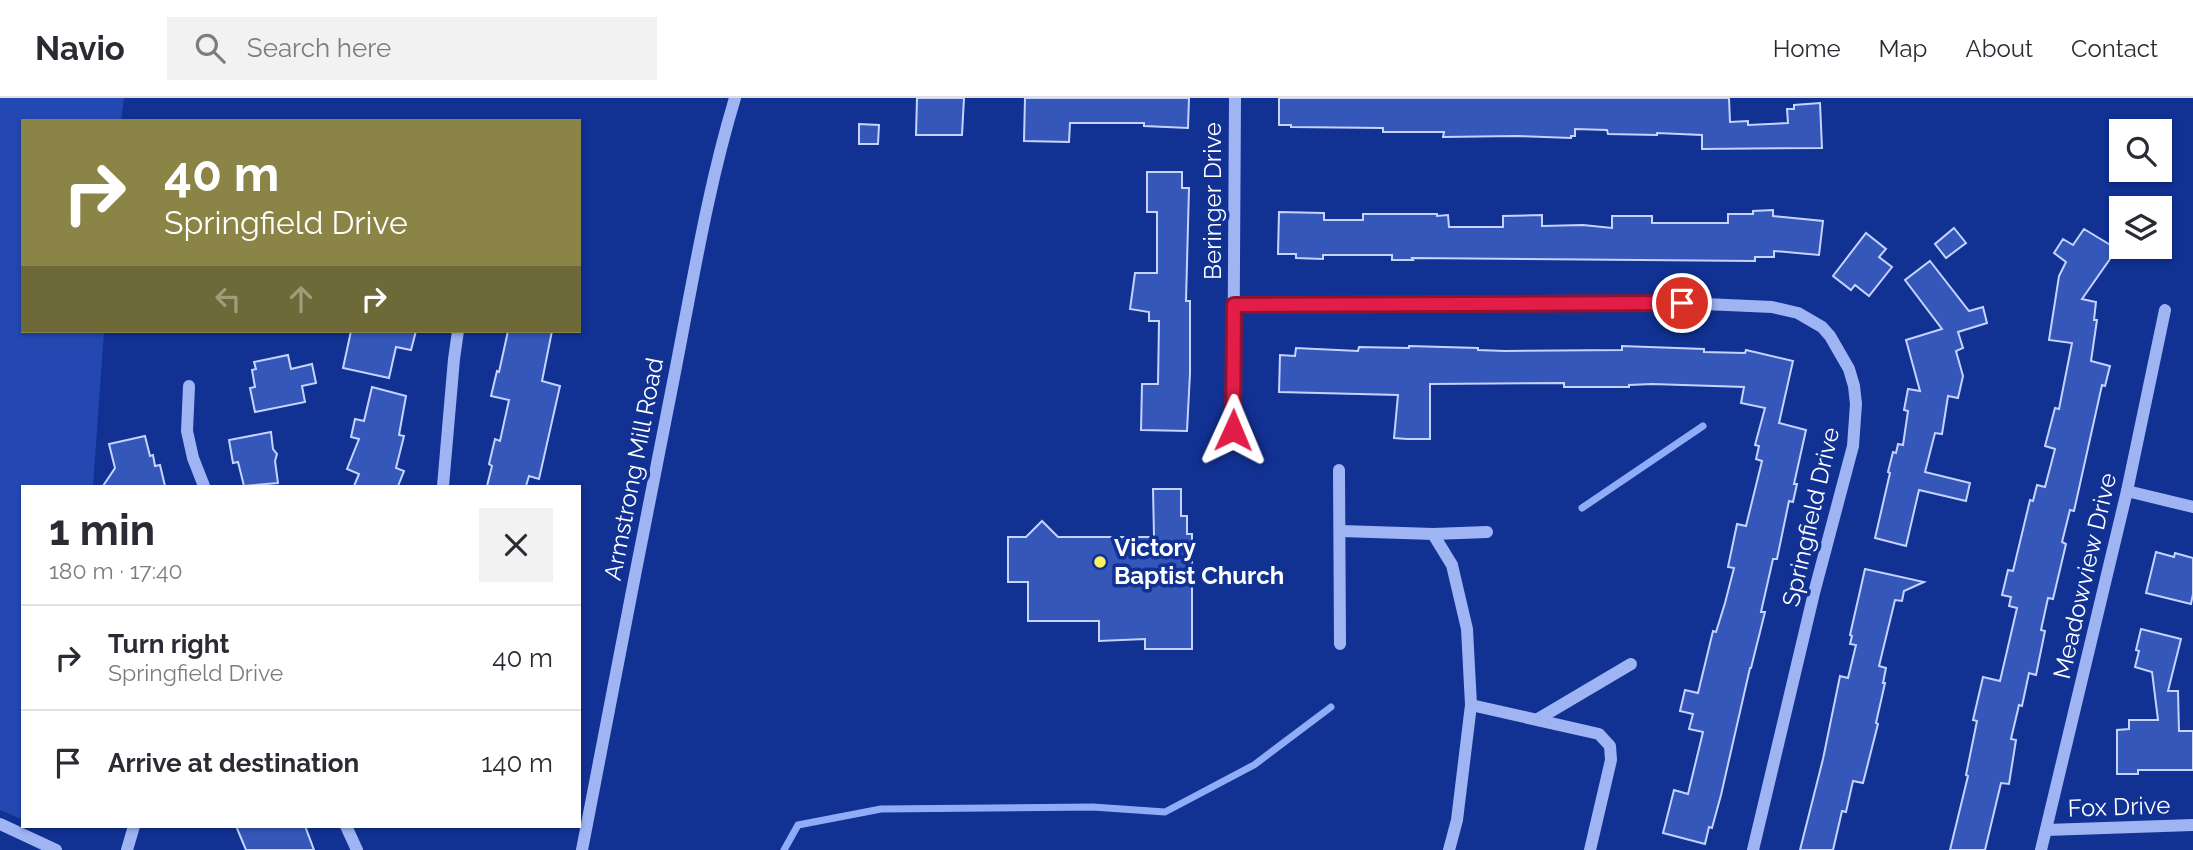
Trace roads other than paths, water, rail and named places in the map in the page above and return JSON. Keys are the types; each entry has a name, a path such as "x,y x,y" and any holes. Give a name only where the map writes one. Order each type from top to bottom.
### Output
{"street":[{"name":"Armstrong Mill Road","path":"582,850 706,217 724,136 736,98"},
{"name":"Beringer Drive","path":"1233,430 1235,98"},
{"name":"Springfield Drive","path":"1234,305 1682,303 1772,307 1798,313 1822,327 1849,369 1854,386 1856,404 1853,446 1814,593 1753,850"},
{"name":"Meadowview Drive","path":"2041,850 2127,491 2165,310"},
{"path":"443,485 458,333"},
{"path":"189,387 187,431 193,458 204,485"},
{"path":"1339,470 1340,644"},
{"path":"2127,491 2193,507"},
{"path":"1341,531 1433,534 1487,532"},
{"path":"1433,534 1452,565 1467,629 1471,705 1457,820 1449,850"},
{"path":"1538,719 1631,664"},
{"path":"1471,705 1599,734 1611,746 1611,760 1590,850"},
{"path":"0,824 56,850"},
{"name":"Fox Drive","path":"2046,831 2193,825"},
{"path":"127,850 133,828"},
{"path":"347,828 356,850"}],"waterway":[{"path":"1582,508 1703,426"},
{"path":"784,850 798,825 881,809 1093,807 1165,812 1254,765 1331,707"}],"place":[{"name":"Victory Baptist Church","path":"1100,562"}]}
